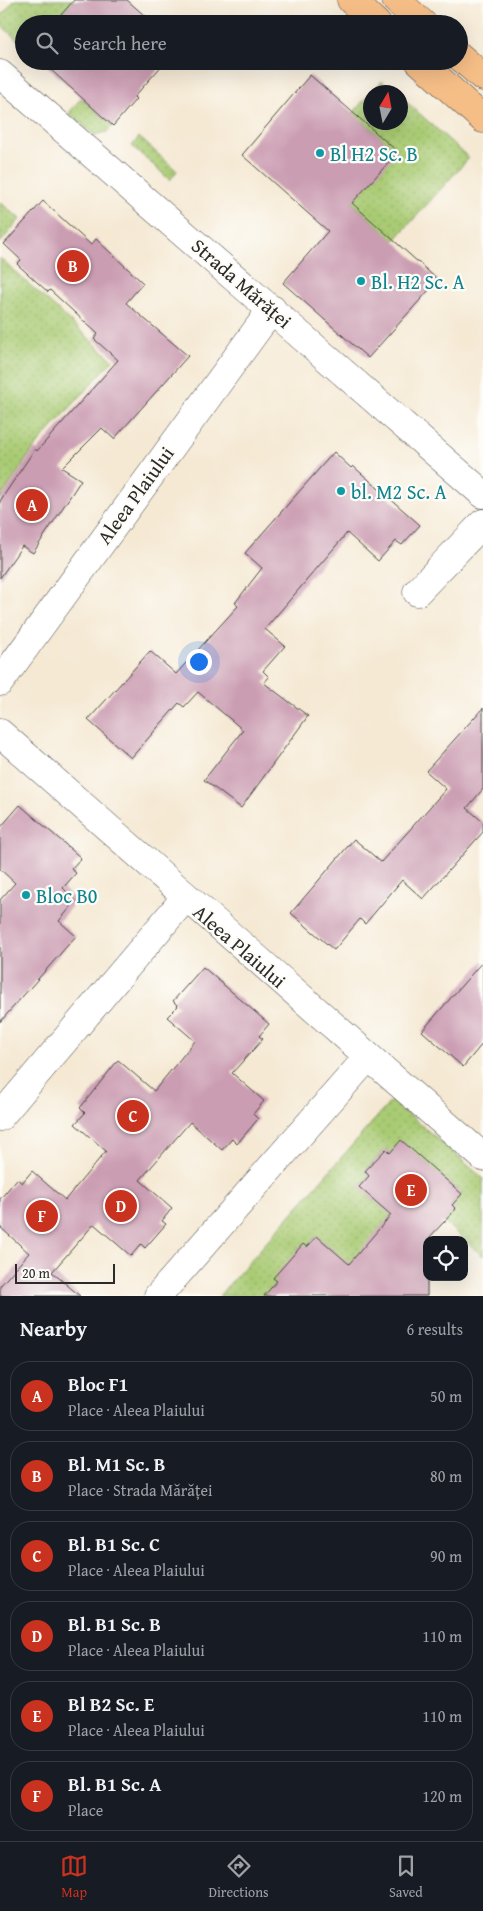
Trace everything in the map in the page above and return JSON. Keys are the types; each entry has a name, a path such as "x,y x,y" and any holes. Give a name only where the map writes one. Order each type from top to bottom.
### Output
{"main road":[{"path":"351,0 367,15"},
{"path":"396,0 413,15"},
{"path":"468,64 483,77"},
{"path":"429,70 483,119"}],"street":[{"name":"Strada Mărăței","path":"0,74 272,308 483,494"},
{"name":"Aleea Plaiului","path":"0,682 272,308"},
{"path":"417,592 483,523"},
{"name":"Aleea Plaiului","path":"0,733 185,898 483,1157"},
{"path":"0,1117 185,898"},
{"path":"158,1296 368,1057"}],"green space":[{"path":"15,0 74,0 61,15 15,15 15,38 0,24 0,17"},
{"path":"382,81 387,85 378,85"},
{"path":"81,98 113,126 107,132 94,135 69,113"},
{"path":"363,101 363,122 343,125"},
{"path":"408,103 469,158 383,253 383,231 349,200 397,152 373,130 408,130"},
{"path":"139,137 177,171 170,180 132,146"},
{"path":"0,202 20,219 0,243"},
{"path":"0,258 113,360 34,448 0,499"},
{"path":"392,1100 483,1178 483,1256 468,1243 468,1236 460,1236 444,1222 456,1209 452,1205 462,1194 401,1141 390,1153 386,1149 365,1171 369,1176 360,1187 383,1208 405,1210 378,1232 357,1257 345,1278 340,1256 317,1236 274,1278 277,1281 269,1296 219,1296"}],"building":[{"path":"74,0 127,0 144,15 61,15"},
{"path":"51,70 158,70 134,97 136,99 113,126"},
{"path":"310,75 363,121 363,130 373,130 398,152 352,203 438,280 368,358 283,283 328,231 242,155"},
{"path":"43,201 91,245 96,239 143,283 126,303 188,356 114,439 102,428 62,468 81,480 33,553 22,546 0,578 0,501 35,449 37,451 118,360 94,339 98,334 50,290 48,292 17,264 21,260 4,244"},
{"path":"334,452 351,468 353,466 420,525 402,545 396,541 378,561 347,533 265,629 285,646 263,671 269,677 264,683 308,716 241,808 204,780 243,730 198,692 184,707 179,703 131,758 88,720 150,651 176,674 238,606 235,603 262,568 245,553"},
{"path":"483,708 483,789 467,808 483,822 483,832 423,899 402,880 365,924 360,919 334,950 291,913 354,839 381,862 446,789 426,771"},
{"name":"Bloc B0","path":"20,805 81,858 71,869 76,873 63,888 76,901 59,921 76,936 0,1022 0,900 15,883 0,869 0,828"},
{"path":"483,961 483,1043 463,1067 422,1031"},
{"path":"203,967 269,1024 259,1036 263,1039 232,1073 264,1101 253,1114 258,1119 237,1144 232,1139 222,1150 190,1122 140,1180 172,1208 162,1221 166,1224 145,1248 141,1244 131,1256 94,1224 52,1272 80,1296 0,1296 0,1286 29,1253 0,1227 0,1199 17,1179 22,1183 32,1171 65,1200 106,1151 75,1124 85,1113 80,1108 118,1060 154,1091 195,1041 167,1017 178,1006 173,1001"},
{"path":"401,1140 462,1194 452,1205 456,1209 431,1236 423,1236 423,1281 427,1281 427,1296 264,1296 277,1281 273,1278 303,1244 307,1247 317,1236 349,1264 391,1215 359,1187 369,1176 365,1171 386,1149 390,1153"}],"place":[{"name":"Bl H2 Sc. B","path":"320,153"},
{"name":"Bl. M1 Sc. B","path":"73,266"},
{"name":"Bl. H2 Sc. A","path":"361,281"},
{"name":"bl. M2 Sc. A","path":"341,491"},
{"name":"Bloc F1","path":"32,505"},
{"name":"Bloc B0","path":"26,895"},
{"name":"Bl. B1 Sc. C","path":"133,1116"},
{"name":"Bl B2 Sc. E","path":"411,1190"},
{"name":"Bl. B1 Sc. B","path":"121,1206"},
{"name":"Bl. B1 Sc. A","path":"42,1216"}]}
